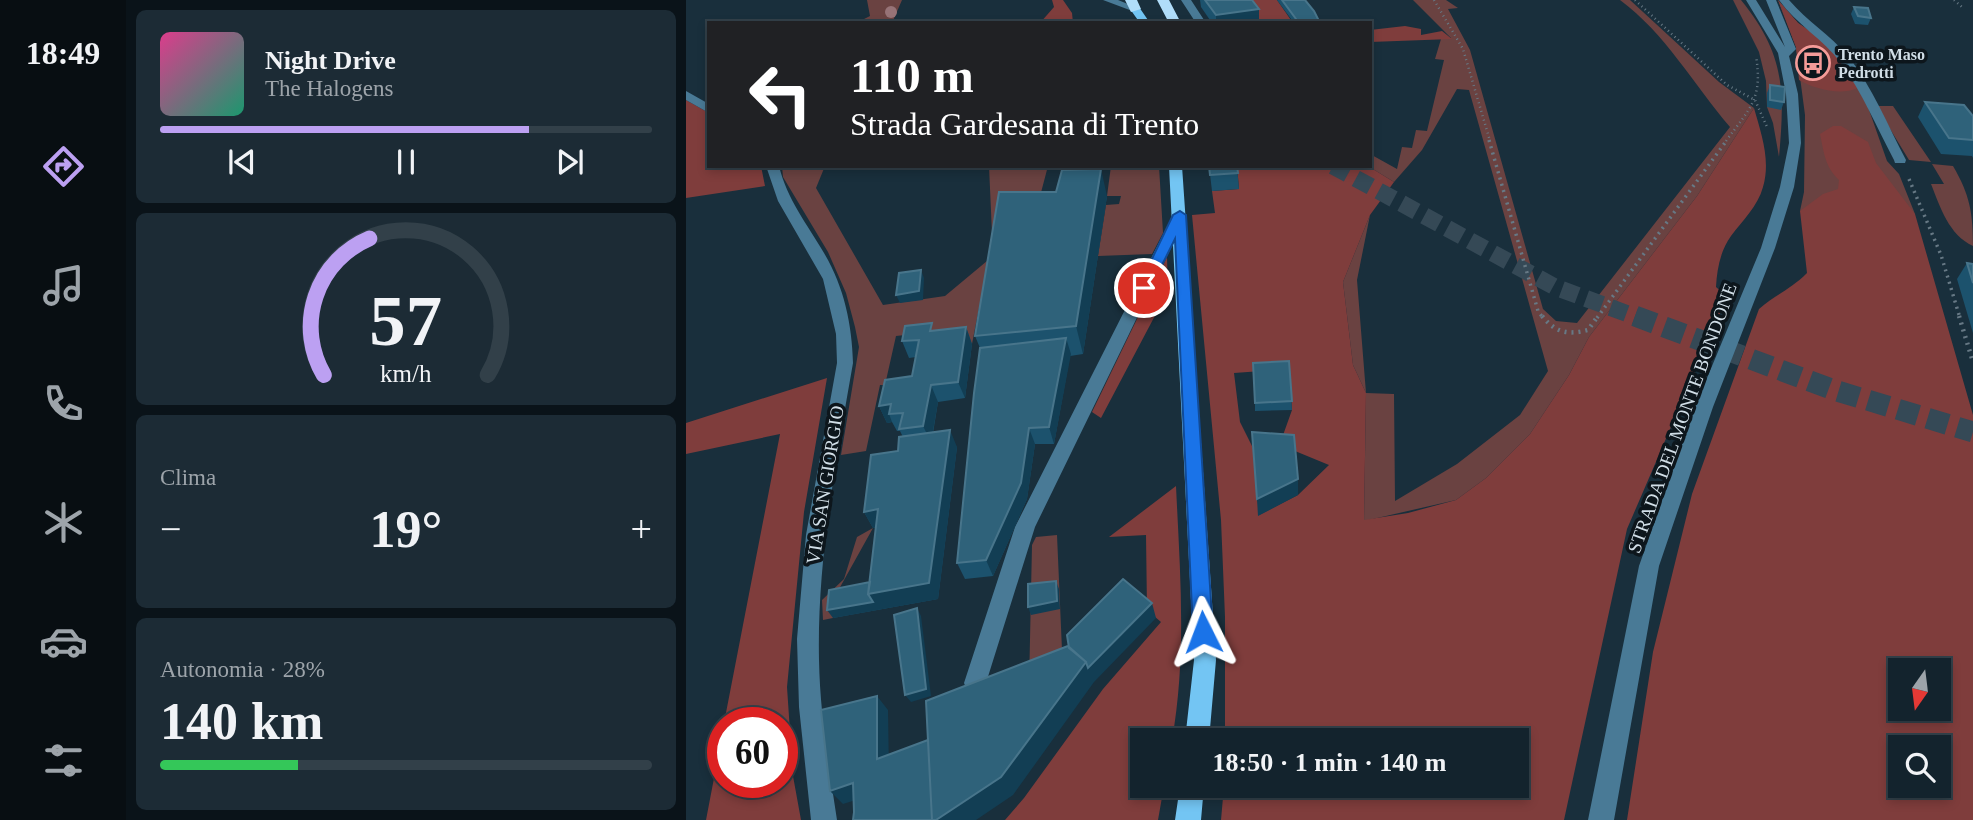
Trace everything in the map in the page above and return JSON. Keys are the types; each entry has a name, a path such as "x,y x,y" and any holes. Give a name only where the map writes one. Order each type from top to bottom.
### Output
{"highway":[{"path":"1163,0 1174,21"}],"main road":[{"path":"1133,4 1144,21"},
{"path":"1175,168 1205,660 1198,728"},
{"path":"1188,820 1191,798"}],"street":[{"path":"1108,0 1133,4"},
{"path":"1186,0 1200,21"},
{"name":"STRADA DEL MONTE BONDONE","path":"1601,820 1649,566 1704,407 1768,248 1787,187 1795,143 1792,94 1783,53 1751,0"},
{"path":"1771,0 1790,41 1789,53 1783,53"},
{"path":"1784,0 1801,21 1826,40 1844,60 1859,82 1899,160"},
{"path":"686,95 707,108"},
{"name":"VIA SAN GIORGIO","path":"772,168 775,183 819,256 841,308 845,335 845,363 812,561 807,642 824,820"},
{"path":"975,683 1025,527 1180,215"}],"path":[{"path":"1434,0 1451,21 1466,50 1475,92 1538,311 1551,329 1571,334 1588,330 1676,213 1755,100 1760,81 1755,53"},
{"path":"1635,0 1727,85 1755,100 1767,129"},
{"path":"1954,0 1962,6"},
{"path":"1899,160 1919,199 1941,255 1973,362"}],"shaded area":[{"path":"867,0 902,0 893,21 860,21 870,16"},
{"path":"1052,0 1063,0 1072,13 1073,21 1042,21 1054,7"},
{"path":"1243,0 1277,0 1292,21 1258,21"},
{"path":"1413,0 1446,0 1458,8 1448,9 1470,50 1543,309 1556,321 1577,323 1730,127 1665,44 1620,0 1630,0 1719,82 1754,108 1697,196 1589,337 1569,375 1530,434 1486,478 1456,500 1364,521 1366,393 1394,394 1395,501 1457,464 1520,415 1548,371 1469,90 1457,89 1422,150 1394,182 1371,168 1372,155 1397,169 1402,147 1412,148 1416,130 1427,131 1444,60 1435,59 1441,39 1451,38"},
{"path":"1733,0 1741,0 1756,20 1774,56 1779,74 1782,112 1779,157 1773,123 1767,107 1766,81 1759,52"},
{"path":"1778,0 1798,23 1820,38 1844,62 1868,107 1887,161 1899,174 1915,214 1886,206 1858,203 1800,211 1804,192 1805,115 1796,47"},
{"path":"1778,0 1798,23 1820,38 1844,62 1858,88 1828,90 1799,80 1796,47"},
{"path":"1405,26 1421,29 1421,35 1442,31 1452,39 1372,42 1372,30"},
{"path":"686,100 707,112 707,168 761,168 765,186 686,198"},
{"path":"1876,106 1893,106 1931,162 1909,160"},
{"path":"1754,108 1766,157 1763,187 1754,207 1724,248 1716,287 1727,297 1627,529 1564,820 1221,820 1223,798 1529,798 1529,728 1225,728 1225,617 1221,520 1192,215 1215,213 1212,191 1239,189 1237,168 1371,168 1394,182 1370,215 1343,282 1353,365 1366,393 1364,520 1408,513 1456,500 1486,478 1530,434 1569,375 1589,337 1697,196","holes":["1289,369 1292,410 1282,438 1295,451 1329,465 1298,495 1259,515 1253,448 1240,422 1234,373"]},
{"path":"1833,126 1841,126 1868,142 1876,163 1915,214 1973,415 1973,820 1627,820 1653,652 1692,494 1759,309 1807,273 1800,211 1823,194 1838,189 1839,180 1828,165 1820,134"},
{"path":"1932,164 1953,166 1959,176 1969,204 1973,246 1958,235 1942,211 1931,184 1944,184"},
{"path":"782,168 824,168 816,188 883,305 945,296 993,256 989,168 1047,168 1034,219 994,306 979,308 972,344 950,346 951,330 896,336 885,385 880,385 866,451 841,455 859,347 846,293 828,252 783,177"},
{"path":"1111,168 1159,168 1163,233 1152,254 1098,256 1106,205 1119,204 1121,196 1107,196"},
{"path":"1370,215 1357,280 1366,393 1353,365 1343,282"},
{"path":"1167,257 1168,291 1101,418 1092,412"},
{"path":"827,378 804,512 787,687 788,707 727,707 780,434 686,454 686,423"},
{"path":"1176,486 1181,645 1174,728 1130,728 1130,798 1162,798 1158,820 1005,820 1103,689 1161,622 1147,610 1146,535 1109,537"},
{"path":"873,528 834,598 833,618 823,620 822,600 844,579 857,537"},
{"path":"1057,535 1063,673 1029,686 1032,545 1036,537"},
{"path":"710,798 797,798 801,820 706,820"}],"building":[{"path":"1205,0 1252,0 1259,9 1216,15"},
{"path":"1282,0 1305,0 1319,21 1298,21"},
{"path":"1854,7 1868,8 1871,18 1858,16"},
{"path":"1770,85 1785,87 1784,102 1770,100"},
{"path":"1925,102 1964,105 1973,116 1973,140 1949,138"},
{"path":"1209,168 1237,168 1238,173 1210,175"},
{"path":"1101,169 1076,326 975,336 999,192 1056,192 1062,170"},
{"path":"1967,263 1973,264 1973,283"},
{"path":"921,270 919,291 896,295 899,273"},
{"path":"932,323 930,331 966,327 958,382 931,385 923,426 899,429 903,413 889,414 891,404 879,406 885,380 912,376 919,340 902,341 905,326"},
{"path":"1066,338 1049,427 1029,428 1021,483 986,560 957,563 980,348"},
{"path":"1289,361 1292,401 1255,403 1253,363"},
{"path":"950,430 929,583 868,594 878,509 864,512 871,455 898,451 899,437"},
{"path":"1252,432 1294,435 1298,479 1257,499"},
{"path":"1123,579 1152,603 1088,668 1086,662 1069,648 1067,635"},
{"path":"1056,581 1057,601 1028,607 1028,584"},
{"path":"870,582 868,594 873,602 827,610 829,590"},
{"path":"917,608 926,689 905,695 894,615"},
{"path":"1068,646 1086,662 1001,777 936,820 932,820 926,701"},
{"path":"877,696 877,759 928,740 932,820 853,820 853,783 830,791 821,710"}],"tunnel":[{"path":"1337,168 1555,287 1639,318"},
{"path":"1635,316 1834,390 1973,432"}],"place":[{"name":"Trento Maso Pedrotti","path":"1813,63"}],"route":[{"path":"1144,288 1180,215 1203,632"}]}
